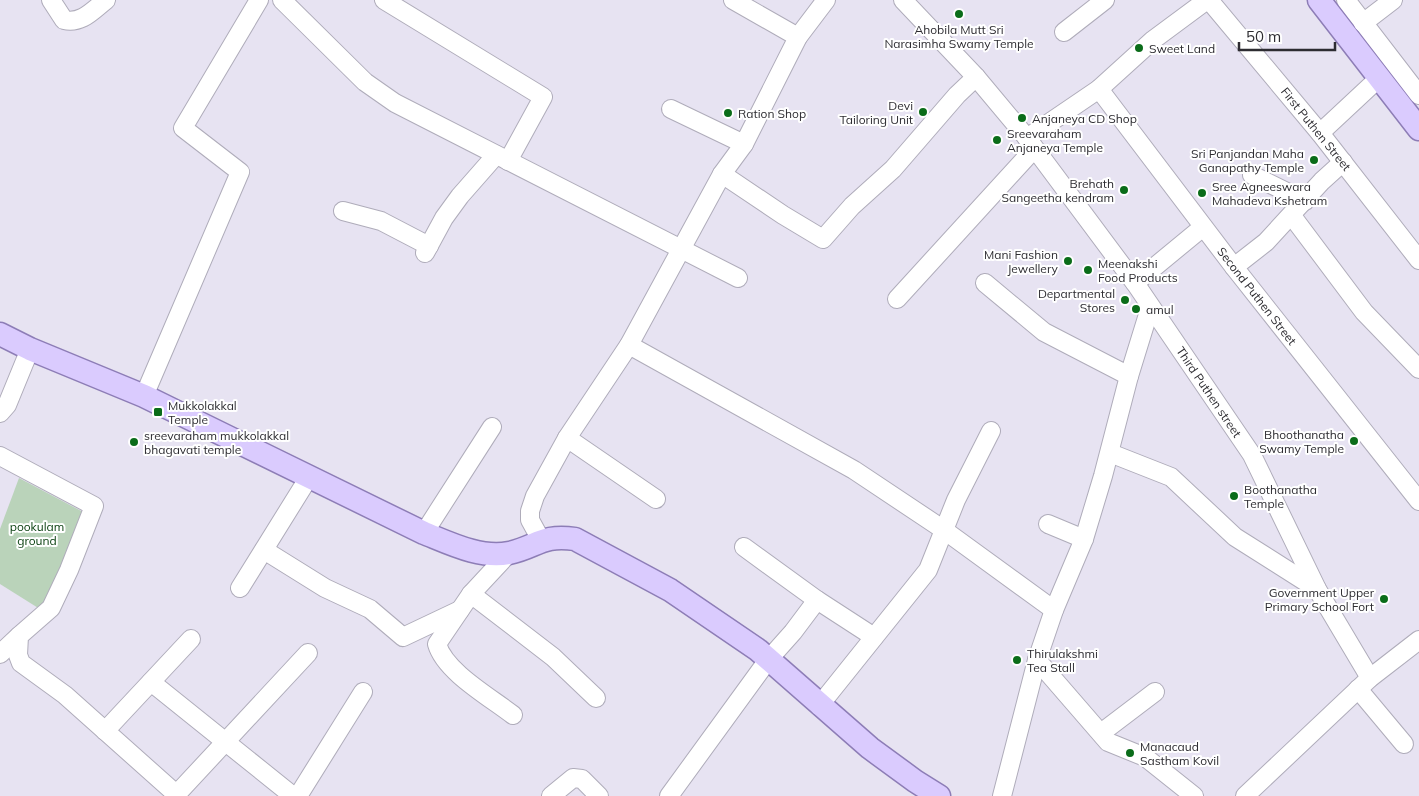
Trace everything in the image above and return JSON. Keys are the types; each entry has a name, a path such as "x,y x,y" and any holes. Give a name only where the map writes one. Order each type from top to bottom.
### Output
{"main road":[{"path":"1318,0 1419,129"},
{"path":"0,334 30,350 144,396 424,533 480,552 492,554 509,553 541,540 560,537 575,539 670,590 758,650 819,706 878,754 939,796"}],"street":[{"path":"51,0 64,20 73,22 82,18 106,0"},
{"path":"144,396 240,172 183,128 259,0"},
{"path":"282,0 372,87 395,103 681,251 738,278"},
{"path":"343,211 381,221 427,250 460,196 502,158 543,96 384,0"},
{"path":"733,0 798,37"},
{"path":"541,540 530,520 530,511 535,496 567,438 629,345 722,174 744,144 798,37 826,0"},
{"name":"Third Puthen street","path":"903,0 976,77 1030,144 1135,283 1150,308 1252,455 1364,683 1404,744"},
{"path":"1064,32 1104,0"},
{"path":"896,299 1030,144 1101,92 1153,40 1208,0"},
{"name":"First Puthen Street","path":"1208,0 1320,133 1419,260"},
{"path":"1346,0 1419,95"},
{"path":"1363,23 1393,0"},
{"path":"722,174 823,239 852,206 893,169 957,95 976,77"},
{"path":"1320,133 1379,78"},
{"path":"1101,92 1234,267 1266,242 1292,216 1322,181 1343,162"},
{"name":"Second Puthen Street","path":"1101,92 1234,267 1419,502"},
{"path":"671,109 744,144"},
{"path":"1252,175 1305,201"},
{"path":"1292,216 1364,312 1419,369"},
{"path":"1135,283 1203,227"},
{"path":"985,283 1044,332 1129,376"},
{"path":"1002,796 1037,660 1054,610 1084,539 1110,453 1129,376 1150,308"},
{"path":"629,345 854,470 944,530 1054,610"},
{"path":"0,413 7,405 30,350"},
{"path":"424,533 492,427"},
{"path":"819,706 928,570 956,500 992,431"},
{"path":"567,438 656,498"},
{"path":"1110,453 1171,477 1235,538 1317,589"},
{"path":"0,456 94,506 51,608 0,654"},
{"path":"240,588 309,477"},
{"path":"1048,524 1084,539"},
{"path":"744,547 817,600 874,637"},
{"path":"264,550 325,588 370,609 403,637 460,610"},
{"path":"509,553 471,594 437,644 439,653 449,666 513,715"},
{"path":"471,594 553,657 596,698"},
{"path":"669,796 768,660 793,632 817,600"},
{"path":"19,636 18,655 20,663 65,695 175,795 308,653"},
{"path":"105,731 191,639"},
{"path":"1245,796 1364,683 1419,640"},
{"path":"1037,660 1108,742 1145,757 1194,796"},
{"path":"151,682 294,796"},
{"path":"298,796 363,692"},
{"path":"1101,733 1155,692"},
{"path":"551,796 574,778 582,779 599,796"}],"green space":[{"name":"pookulam ground","path":"19,478 85,513 43,611 0,584 0,529"}],"place":[{"name":"Ahobila Mutt Sri Narasimha Swamy Temple","path":"959,14"},
{"name":"Sweet Land","path":"1139,48"},
{"name":"Devi Tailoring Unit","path":"923,112"},
{"name":"Ration Shop","path":"728,113"},
{"name":"Anjaneya CD Shop","path":"1022,118"},
{"name":"Sreevaraham Anjaneya Temple","path":"997,140"},
{"name":"Sri Panjandan Maha Ganapathy Temple","path":"1314,160"},
{"name":"Brehath Sangeetha kendram","path":"1124,190"},
{"name":"Sree Agneeswara Mahadeva Kshetram","path":"1202,193"},
{"name":"Mani Fashion Jewellery","path":"1068,261"},
{"name":"Meenakshi Food Products","path":"1088,270"},
{"name":"Departmental Stores","path":"1125,300"},
{"name":"amul","path":"1136,309"},
{"name":"Mukkolakkal Temple","path":"158,412"},
{"name":"Bhoothanatha Swamy Temple","path":"1354,441"},
{"name":"sreevaraham mukkolakkal bhagavati temple","path":"134,442"},
{"name":"Boothanatha Temple","path":"1234,496"},
{"name":"Government Upper Primary School Fort","path":"1384,599"},
{"name":"Thirulakshmi Tea Stall","path":"1017,660"},
{"name":"Manacaud Sastham Kovil","path":"1130,753"}]}
